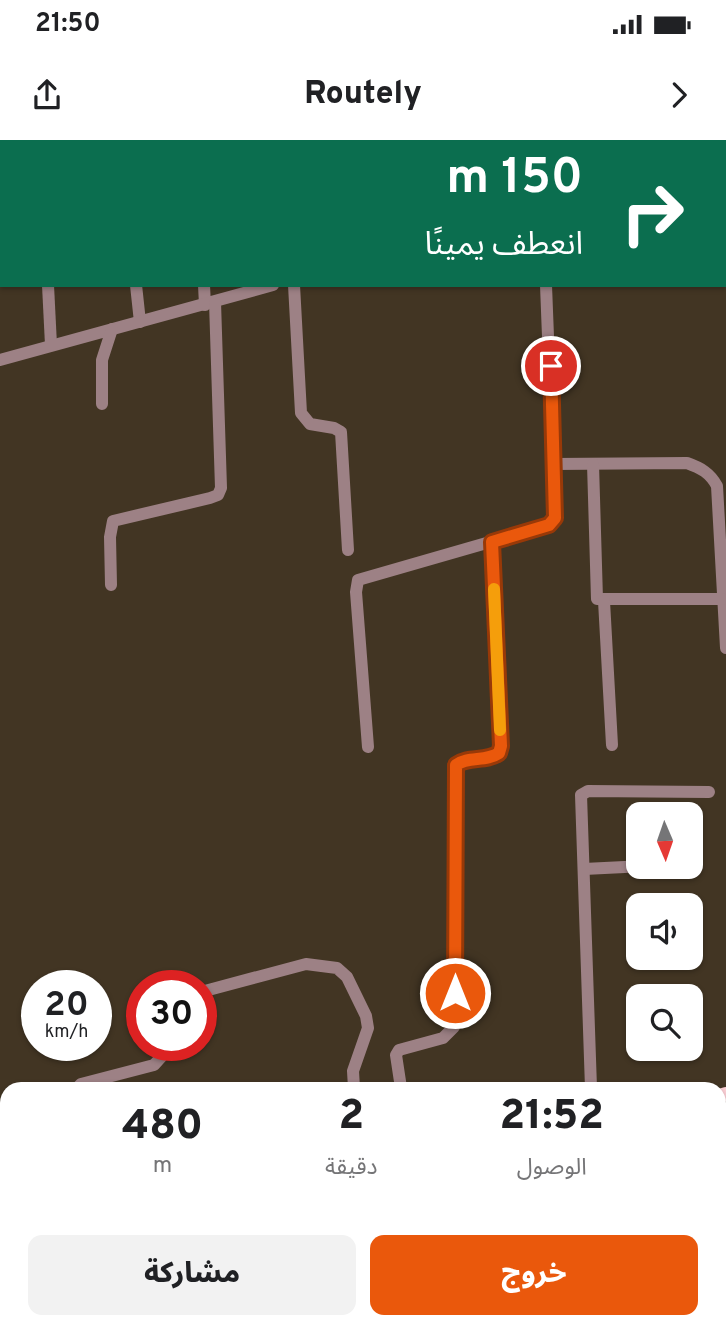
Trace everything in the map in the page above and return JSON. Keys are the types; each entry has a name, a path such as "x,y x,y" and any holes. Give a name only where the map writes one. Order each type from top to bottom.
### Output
{"street":[{"path":"48,287 51,345"},
{"path":"136,287 140,322"},
{"path":"111,585 110,537 113,521 210,498 218,495 221,488 210,303 205,287"},
{"path":"0,360 266,287"},
{"path":"294,287 301,412 310,424 341,432 348,550"},
{"path":"368,747 356,592 358,580 553,522 554,464 546,287"},
{"path":"102,404 102,360 112,329"},
{"path":"554,464 687,463 698,467 712,478 717,486 726,648"},
{"path":"593,464 597,599 722,598"},
{"path":"400,1082 396,1055 399,1050 443,1038 454,1027 456,765 461,761 494,757 501,746 492,542"},
{"path":"604,601 612,745"},
{"path":"591,1082 581,794 588,791 709,792"},
{"path":"584,869 626,867"},
{"path":"217,989 297,966 324,964 337,968 346,977 366,1016 365,1039 353,1071 354,1082"},
{"path":"89,1082 154,1065 158,1061"}],"slow traffic":[{"path":"494,589 500,730"}],"route":[{"path":"455,993 456,765 461,761 494,757 501,746 492,542 549,525 555,518 551,366"}]}
